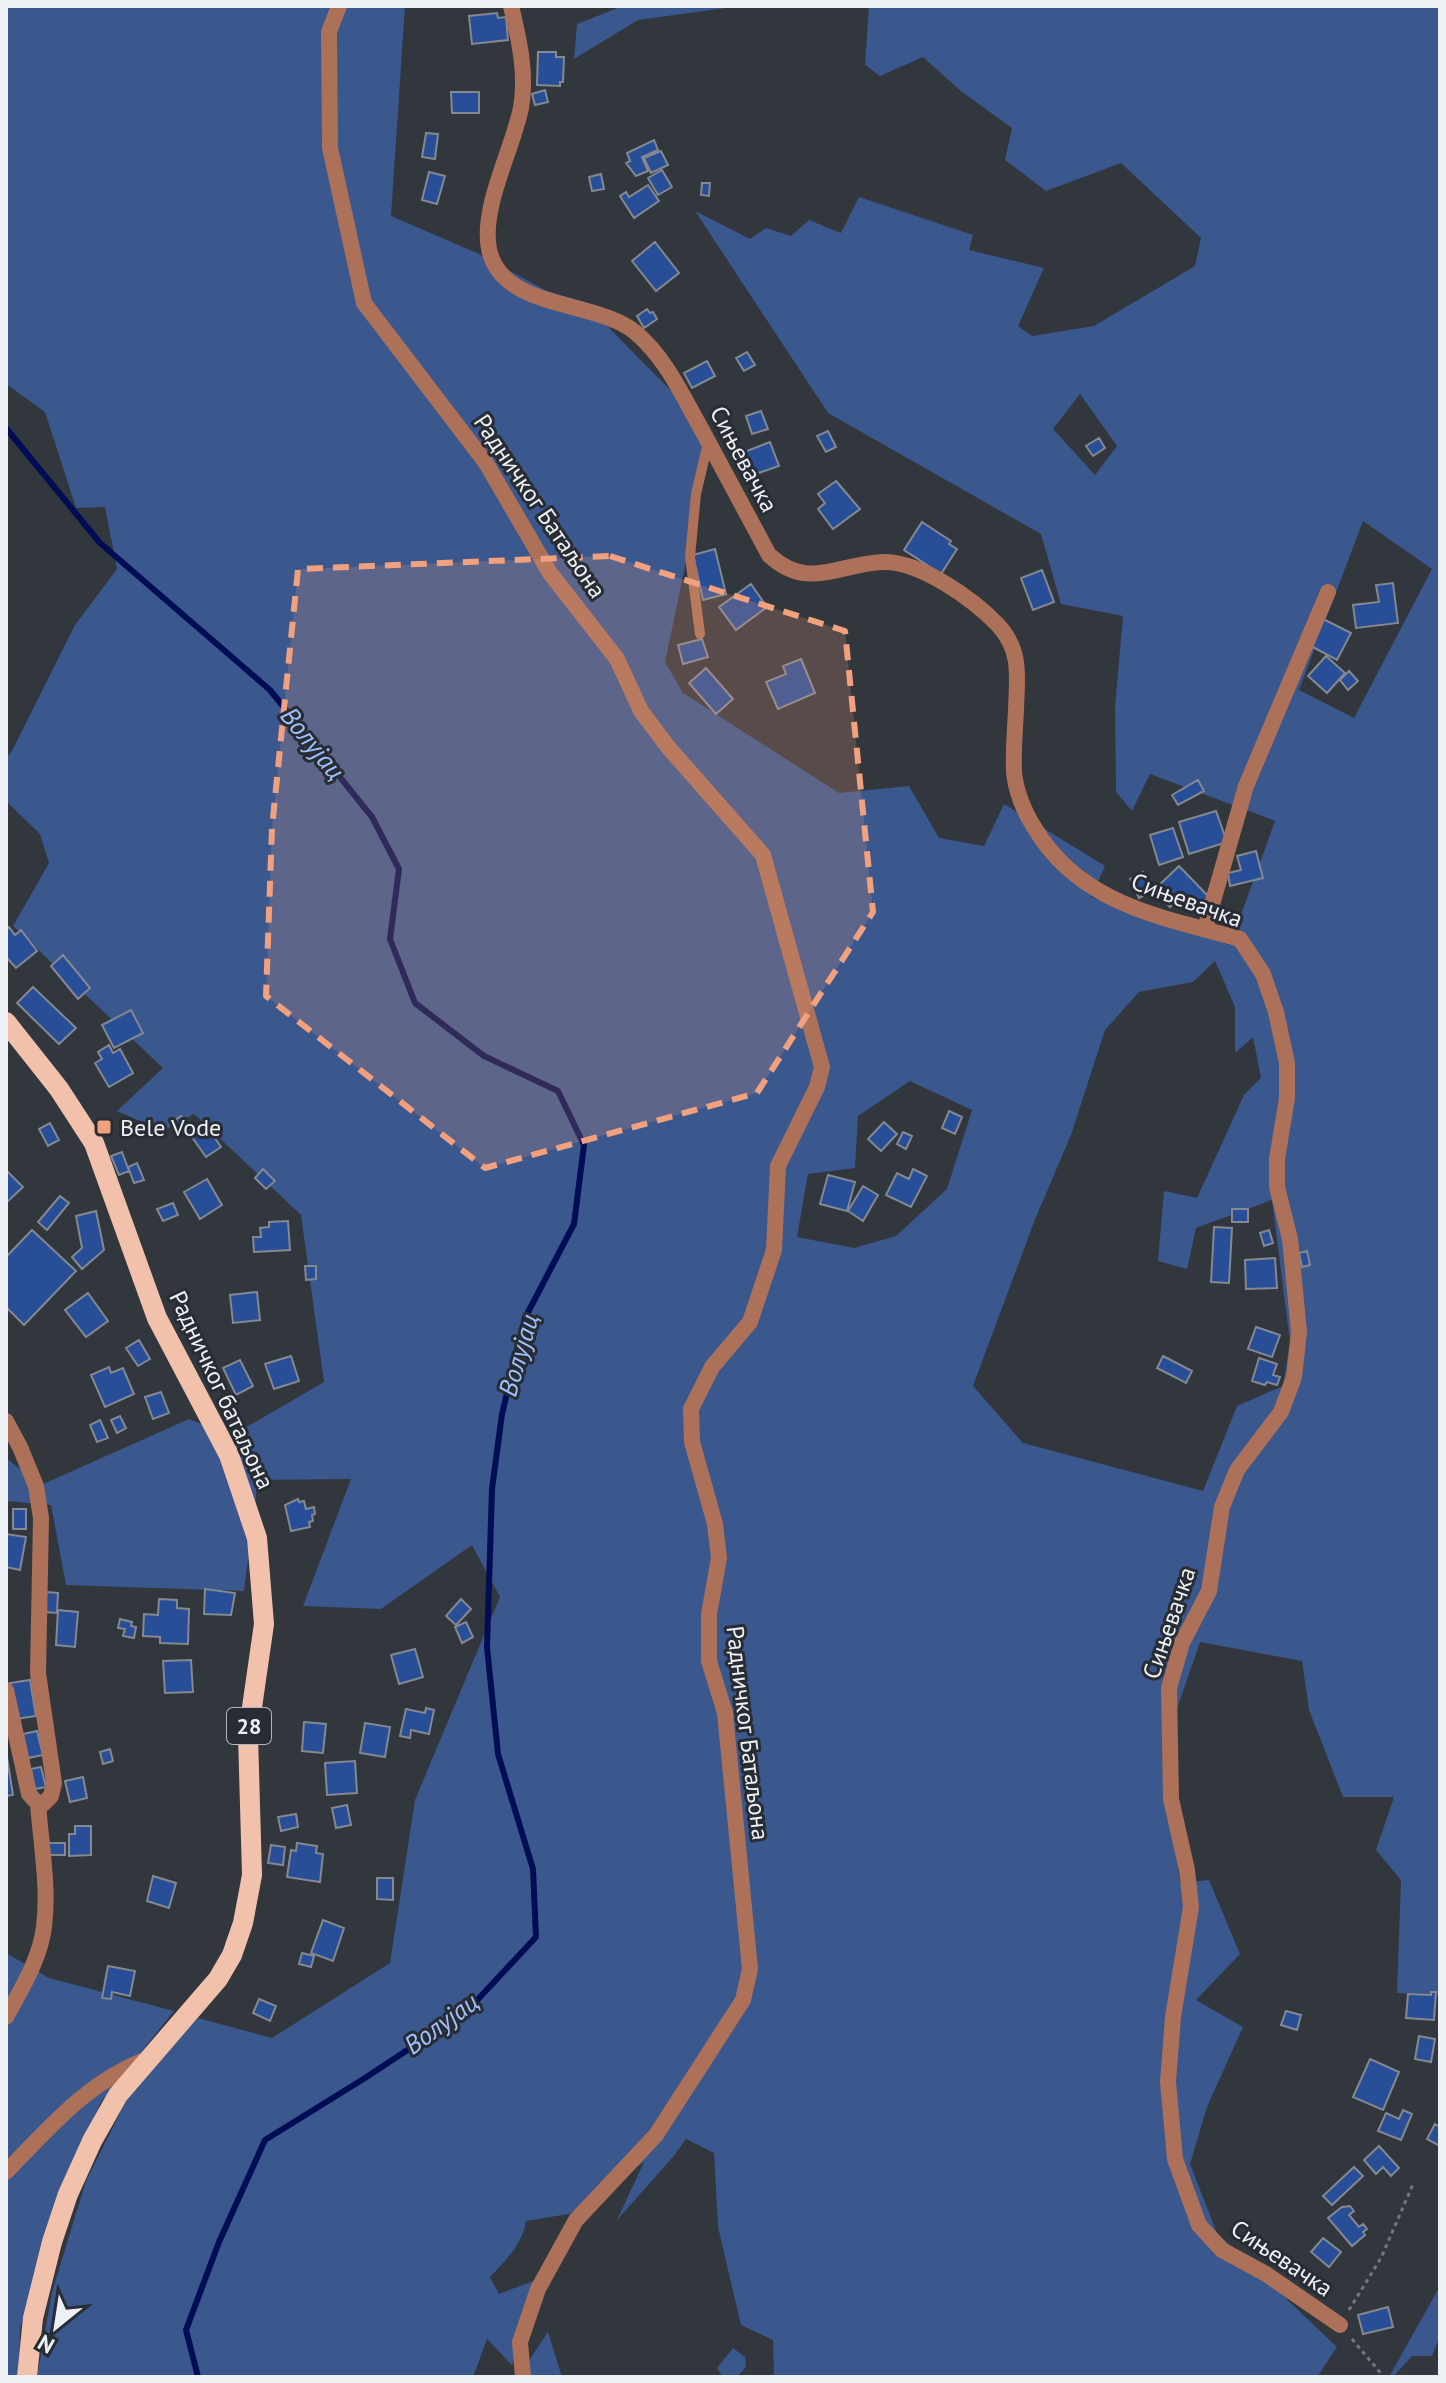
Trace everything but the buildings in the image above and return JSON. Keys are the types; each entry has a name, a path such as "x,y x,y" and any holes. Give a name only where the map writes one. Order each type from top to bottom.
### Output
{"main road":[{"name":"Радничког батаљона","path":"6,1022 72,1107 94,1143 157,1318 229,1455 257,1538 264,1624 248,1735 252,1853 248,1907 232,1955 218,1979 118,2095 63,2207 37,2297 27,2377"}],"street":[{"name":"Радничког Батаљона","path":"339,6 329,32 330,148 364,303 486,463 550,573 617,659 641,711 668,747 763,855 822,1067 817,1087 778,1166 774,1250 750,1322 712,1367 691,1409 692,1442 715,1524 719,1558 709,1614 709,1661 727,1728 750,1969 743,2000 656,2135 576,2220 538,2289 520,2342 523,2377"},
{"name":"Сињевачка","path":"511,6 522,51 521,105 488,214 489,251 504,278 542,299 584,310 633,330 664,360 769,555 785,569 805,575 886,562 929,573 959,592 999,626 1018,658 1014,773 1027,816 1047,850 1073,876 1106,896 1166,920 1240,939 1263,974 1276,1012 1287,1063 1287,1098 1277,1159 1277,1187 1290,1239 1299,1332 1294,1377 1281,1412 1237,1470 1222,1507 1209,1591 1182,1643 1169,1688 1171,1799 1187,1870 1191,1907 1173,2017 1168,2082 1175,2159 1199,2225 1222,2250 1266,2274 1340,2325"},
{"path":"1205,929 1246,786 1328,592"},
{"path":"6,1421 36,1486 41,1518 38,1673 54,1783 51,1796 43,1804 38,1804"},
{"path":"6,1690 29,1794 38,1804 45,1891 44,1929 28,1978 6,2017"},
{"path":"6,2172 92,2088 121,2069 147,2059"}],"lane":[{"path":"700,634 690,557 696,494 708,443"}],"path":[{"path":"1384,2377 1340,2325 1381,2258 1414,2182"}],"highlighted area":[{"path":"610,556 845,631 873,912 757,1093 485,1168 266,996 272,828 298,569"}],"shaded area":[{"path":"6,6 405,6 391,216 477,253 547,291 602,307 610,329 713,433 665,662 683,693 839,793 909,786 939,838 984,846 1004,804 1105,866 1091,897 1230,945 1275,821 1150,774 1132,811 1116,792 1115,707 1123,616 1061,604 1041,534 828,413 695,211 750,239 766,228 791,236 809,220 841,233 859,197 973,235 969,250 1044,268 1018,326 1032,336 1094,326 1195,266 1201,238 1121,163 1046,191 1005,160 1012,128 962,92 923,57 880,76 865,65 869,6 1440,6 1440,1995 1397,1993 1401,1880 1376,1850 1394,1797 1343,1797 1309,1710 1302,1661 1200,1642 1162,1752 1180,1883 1209,1880 1240,1954 1196,2000 1243,2027 1207,2107 1190,2164 1217,2233 1337,2347 1317,2377 774,2377 773,2340 741,2325 718,2227 714,2153 686,2139 617,2220 644,2162 569,2214 526,2221 517,2245 490,2277 499,2294 536,2280 512,2365 487,2339 473,2377 37,2377 52,2292 86,2181 130,2093 198,2018 272,2038 390,1963 415,1800 500,1597 472,1545 381,1609 303,1606 351,1479 258,1480 244,1591 66,1585 51,1505 6,1501 6,1458 41,1485 189,1419 231,1436 324,1382 301,1215 194,1114 163,1131 117,1111 163,1068 13,926 49,863 40,834 6,801 6,758 75,625 117,569 105,507 76,508 45,412 6,384","holes":["1080,394 1117,446 1095,475 1053,429","1363,521 1432,569 1354,718 1299,690","1215,961 1235,1007 1235,1053 1253,1037 1261,1078 1244,1095 1197,1198 1164,1191 1158,1261 1187,1269 1196,1228 1272,1200 1290,1342 1283,1386 1237,1406 1203,1491 1023,1443 973,1386 1034,1222 1071,1135 1105,1030 1139,992 1193,982","910,1081 972,1110 947,1189 896,1236 854,1248 797,1237 808,1174 855,1168 858,1116"]},
{"path":"623,6 741,6 638,20 574,59 577,24"},
{"path":"6,1953 49,1978 174,2011 101,2102 50,2216 20,2330 19,2377 6,2377"},
{"path":"1440,2286 1440,2336 1432,2356 1412,2356 1393,2377 1389,2377"},
{"path":"548,2332 562,2377 530,2377 528,2362"},
{"path":"733,2348 745,2357 746,2367 737,2377 723,2377 717,2368"}],"waterway":[{"name":"Волујац","path":"6,428 100,543 270,690 372,817 399,869 390,939 415,1003 484,1056 558,1091 584,1145 574,1224 525,1318 502,1414 492,1489 487,1647 498,1754 533,1869 536,1937 468,2010 265,2140 219,2242 186,2330 198,2377"}],"place":[{"name":"Bele Vode","path":"104,1127"}]}
